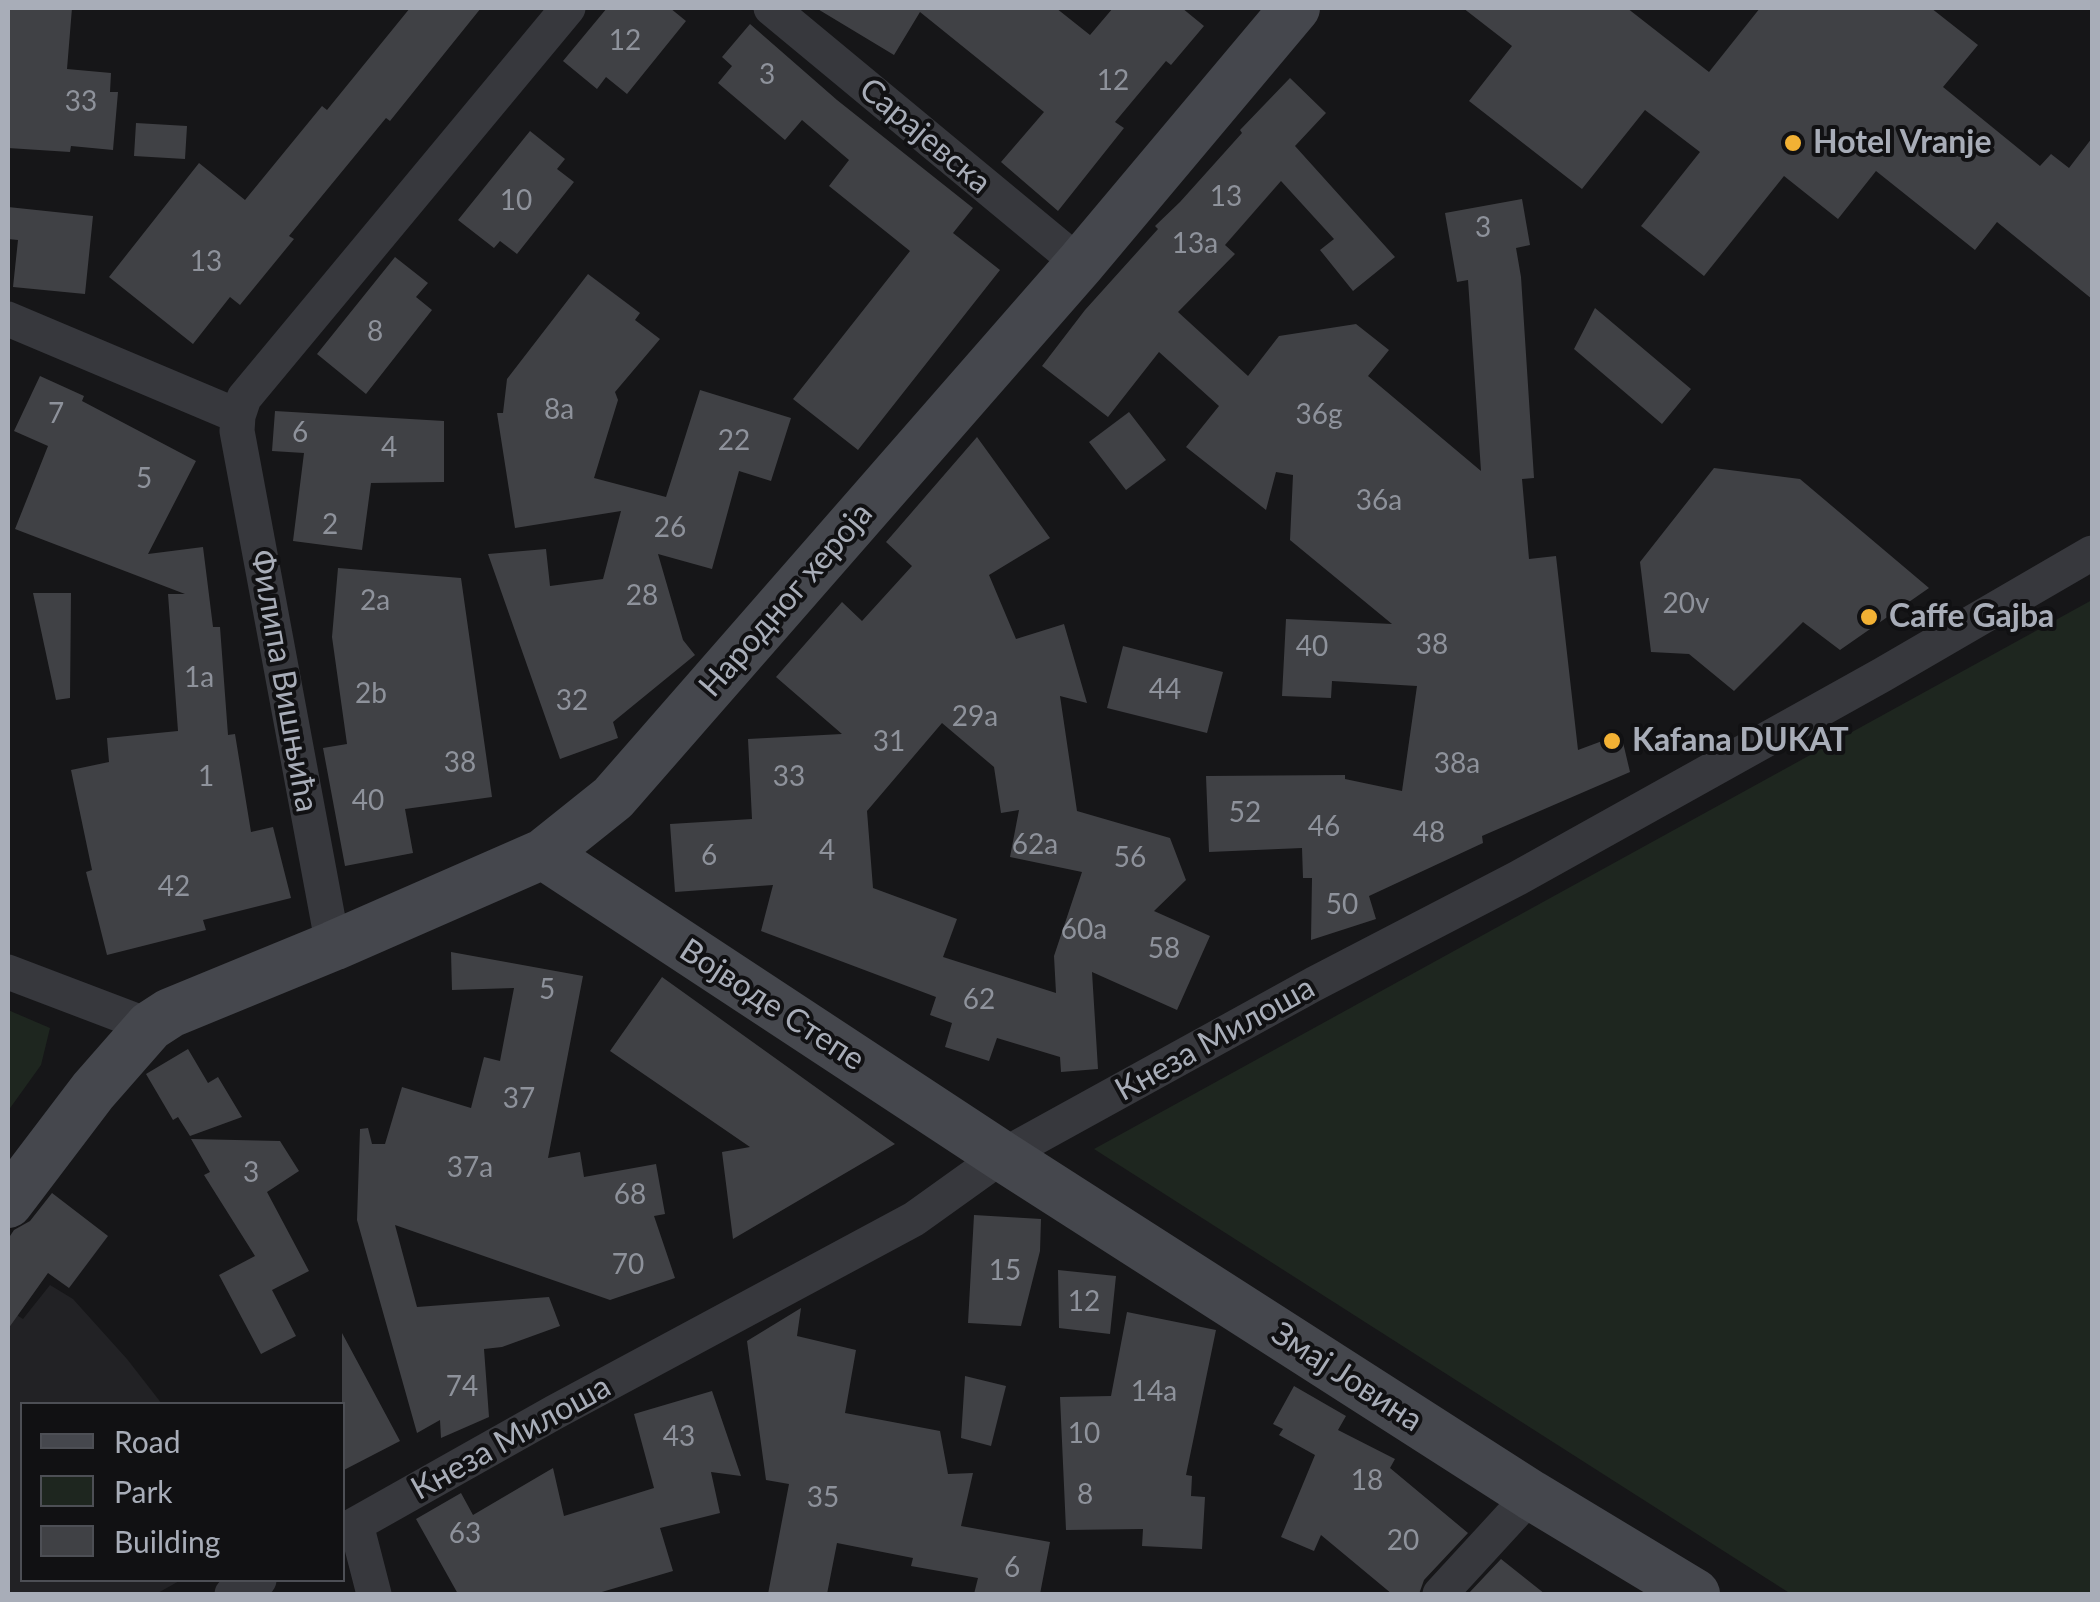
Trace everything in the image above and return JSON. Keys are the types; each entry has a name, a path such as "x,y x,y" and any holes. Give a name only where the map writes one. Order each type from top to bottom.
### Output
{"street":[{"path":"8,319 238,416 244,398 568,8"},
{"name":"Сарајевска","path":"771,8 1080,264"},
{"name":"Народног хероја","path":"150,1026 170,1013 542,854 612,798 1080,264 1295,8"},
{"name":"Филипа Вишњића","path":"238,416 333,946"},
{"name":"Кнеза Милоша","path":"350,1528 554,1412 914,1218 1002,1156 1314,984 1536,868 2092,553"},
{"name":"Војводе Степе","path":"542,854 1002,1156"},
{"path":"8,972 150,1026 93,1091 8,1203"},
{"name":"Змај Јовина","path":"1002,1156 1531,1495 1695,1594"},
{"path":"1440,1594 1531,1495"},
{"path":"350,1528 374,1594"},
{"path":"232,1594 254,1582"}],"shaded area":[{"path":"50,1285 73,1299 160,1402 20,1402 20,1582 177,1582 156,1594 8,1594 8,1325 15,1314 23,1319"}],"green space":[{"path":"2092,600 2092,1594 1791,1594 1094,1149"},
{"path":"8,1010 50,1028 41,1065 8,1111"}],"building":[{"path":"8,8 72,8 67,69 111,73 110,92 118,92 113,150 71,146 70,152 8,148"},
{"path":"410,8 481,8 390,121 386,118 289,236 294,239 240,305 230,297 193,344 109,277 199,163 245,200 322,106 327,110"},
{"path":"607,8 670,8 686,21 627,94 606,77 597,89 563,61"},
{"path":"816,8 1056,8 1090,35 1113,8 1182,8 1204,26 1171,65 1166,61 1115,122 1124,128 1058,211 1001,162 1044,112 920,12 894,55"},
{"path":"1463,8 1627,8 1709,72 1760,8 1931,8 1978,45 1943,87 2040,166 2051,154 2069,168 2092,138 2092,299 1997,222 1975,250 1876,171 1838,219 1784,176 1704,276 1641,226 1700,152 1645,110 1582,189 1469,101 1512,46"},
{"path":"750,24 837,100 973,208 953,233 1000,270 858,450 793,399 910,251 829,186 849,160 802,120 785,140 718,83 732,66 722,57"},
{"path":"1290,78 1326,113 1295,146 1395,257 1353,291 1320,250 1334,239 1281,181 1225,245 1235,254 1178,312 1248,376 1279,336 1356,324 1389,350 1368,376 1481,471 1468,280 1457,282 1445,213 1522,199 1530,245 1516,248 1534,478 1522,479 1529,559 1556,556 1578,750 1621,734 1630,772 1482,836 1483,843 1369,896 1376,919 1311,940 1312,878 1303,878 1302,848 1209,852 1206,776 1345,775 1345,779 1402,791 1417,686 1332,681 1331,698 1282,696 1286,619 1392,624 1290,540 1293,475 1276,472 1266,510 1186,447 1219,406 1159,352 1108,417 1042,366 1085,310 1158,229 1155,226"},
{"path":"136,123 187,126 185,159 134,156"},
{"path":"530,131 565,159 557,169 574,182 517,254 500,241 494,248 458,220"},
{"path":"8,207 93,216 85,294 13,287 18,240 8,239"},
{"path":"395,257 428,283 416,297 432,310 366,394 317,354"},
{"path":"588,274 640,313 635,320 660,339 615,392 618,400 594,478 666,497 700,390 791,418 771,481 739,471 712,569 658,554 683,640 695,655 613,722 618,738 560,759 488,554 546,549 550,586 603,579 621,511 515,528 497,413 503,413 507,379"},
{"path":"1595,308 1691,389 1662,424 1574,349"},
{"path":"40,376 84,396 82,401 196,461 148,554 203,547 213,627 220,627 228,735 235,734 251,832 273,827 291,898 203,920 206,930 107,955 86,872 92,870 71,770 109,762 107,738 178,731 168,594 185,594 15,529 48,446 14,431"},
{"path":"275,411 444,421 444,482 371,483 362,550 293,541 304,453 272,451"},
{"path":"1129,412 1166,460 1126,490 1089,442"},
{"path":"977,437 1050,538 989,575 1016,639 1064,624 1087,703 1060,696 1077,811 1170,838 1186,880 1154,911 1210,936 1177,1010 1092,972 1098,1069 1061,1072 1060,1057 997,1038 989,1061 945,1047 952,1023 930,1015 936,997 761,931 773,885 675,892 670,824 752,819 748,739 842,734 776,677 842,602 862,621 912,566 886,542","holes":["942,723 994,767 1001,813 1019,810 1010,857 1082,872 1054,956 1056,993 943,957 957,919 873,888 867,811"]},
{"path":"1714,468 1800,479 1929,588 1840,650 1803,622 1734,691 1689,654 1651,652 1640,562"},
{"path":"338,568 461,578 492,797 405,809 413,853 345,866 323,748 347,744 332,637"},
{"path":"33,593 71,593 70,698 56,700"},
{"path":"1123,646 1223,672 1207,733 1107,708"},
{"path":"451,952 583,976 548,1158 580,1152 584,1177 656,1164 665,1214 654,1216 675,1278 610,1300 395,1225 417,1307 549,1297 560,1326 502,1347 484,1349 489,1417 441,1438 440,1420 417,1433 357,1220 360,1129 368,1128 372,1144 385,1144 402,1087 471,1108 484,1057 500,1061 514,988 452,990"},
{"path":"662,977 895,1144 733,1239 722,1152 750,1147 610,1051"},
{"path":"188,1049 208,1083 218,1077 242,1117 190,1136 178,1117 173,1120 146,1074"},
{"path":"191,1139 280,1141 299,1171 267,1192 309,1271 272,1290 296,1336 261,1354 219,1275 255,1256 204,1175 210,1172"},
{"path":"52,1193 108,1236 69,1288 48,1273 8,1329 8,1239 14,1230 30,1221"},
{"path":"974,1215 1041,1219 1040,1251 1021,1326 968,1323"},
{"path":"1058,1270 1116,1276 1110,1334 1059,1328"},
{"path":"801,1308 797,1336 856,1350 845,1413 940,1431 948,1474 973,1473 961,1526 1050,1542 1040,1594 974,1594 978,1578 911,1566 913,1558 837,1543 827,1594 768,1594 789,1484 766,1480 747,1341"},
{"path":"1127,1312 1216,1330 1186,1475 1192,1476 1191,1496 1205,1497 1202,1549 1142,1546 1143,1529 1066,1530 1060,1397 1111,1396"},
{"path":"342,1333 400,1441 345,1469"},
{"path":"965,1376 1006,1386 991,1446 961,1438"},
{"path":"1294,1386 1346,1416 1338,1430 1395,1459 1390,1468 1468,1533 1424,1580 1419,1594 1392,1594 1321,1535 1314,1551 1281,1537 1315,1455 1279,1435 1283,1429 1273,1424"},
{"path":"712,1391 741,1476 711,1472 720,1513 660,1528 673,1571 595,1594 458,1594 416,1519 461,1493 473,1515 553,1468 564,1516 654,1488 634,1414"},
{"path":"1501,1559 1545,1594 1468,1594"}],"place":[{"name":"Hotel Vranje","path":"1793,143"},
{"name":"Caffe Gajba","path":"1869,617"},
{"name":"Kafana DUKAT","path":"1612,741"}]}
